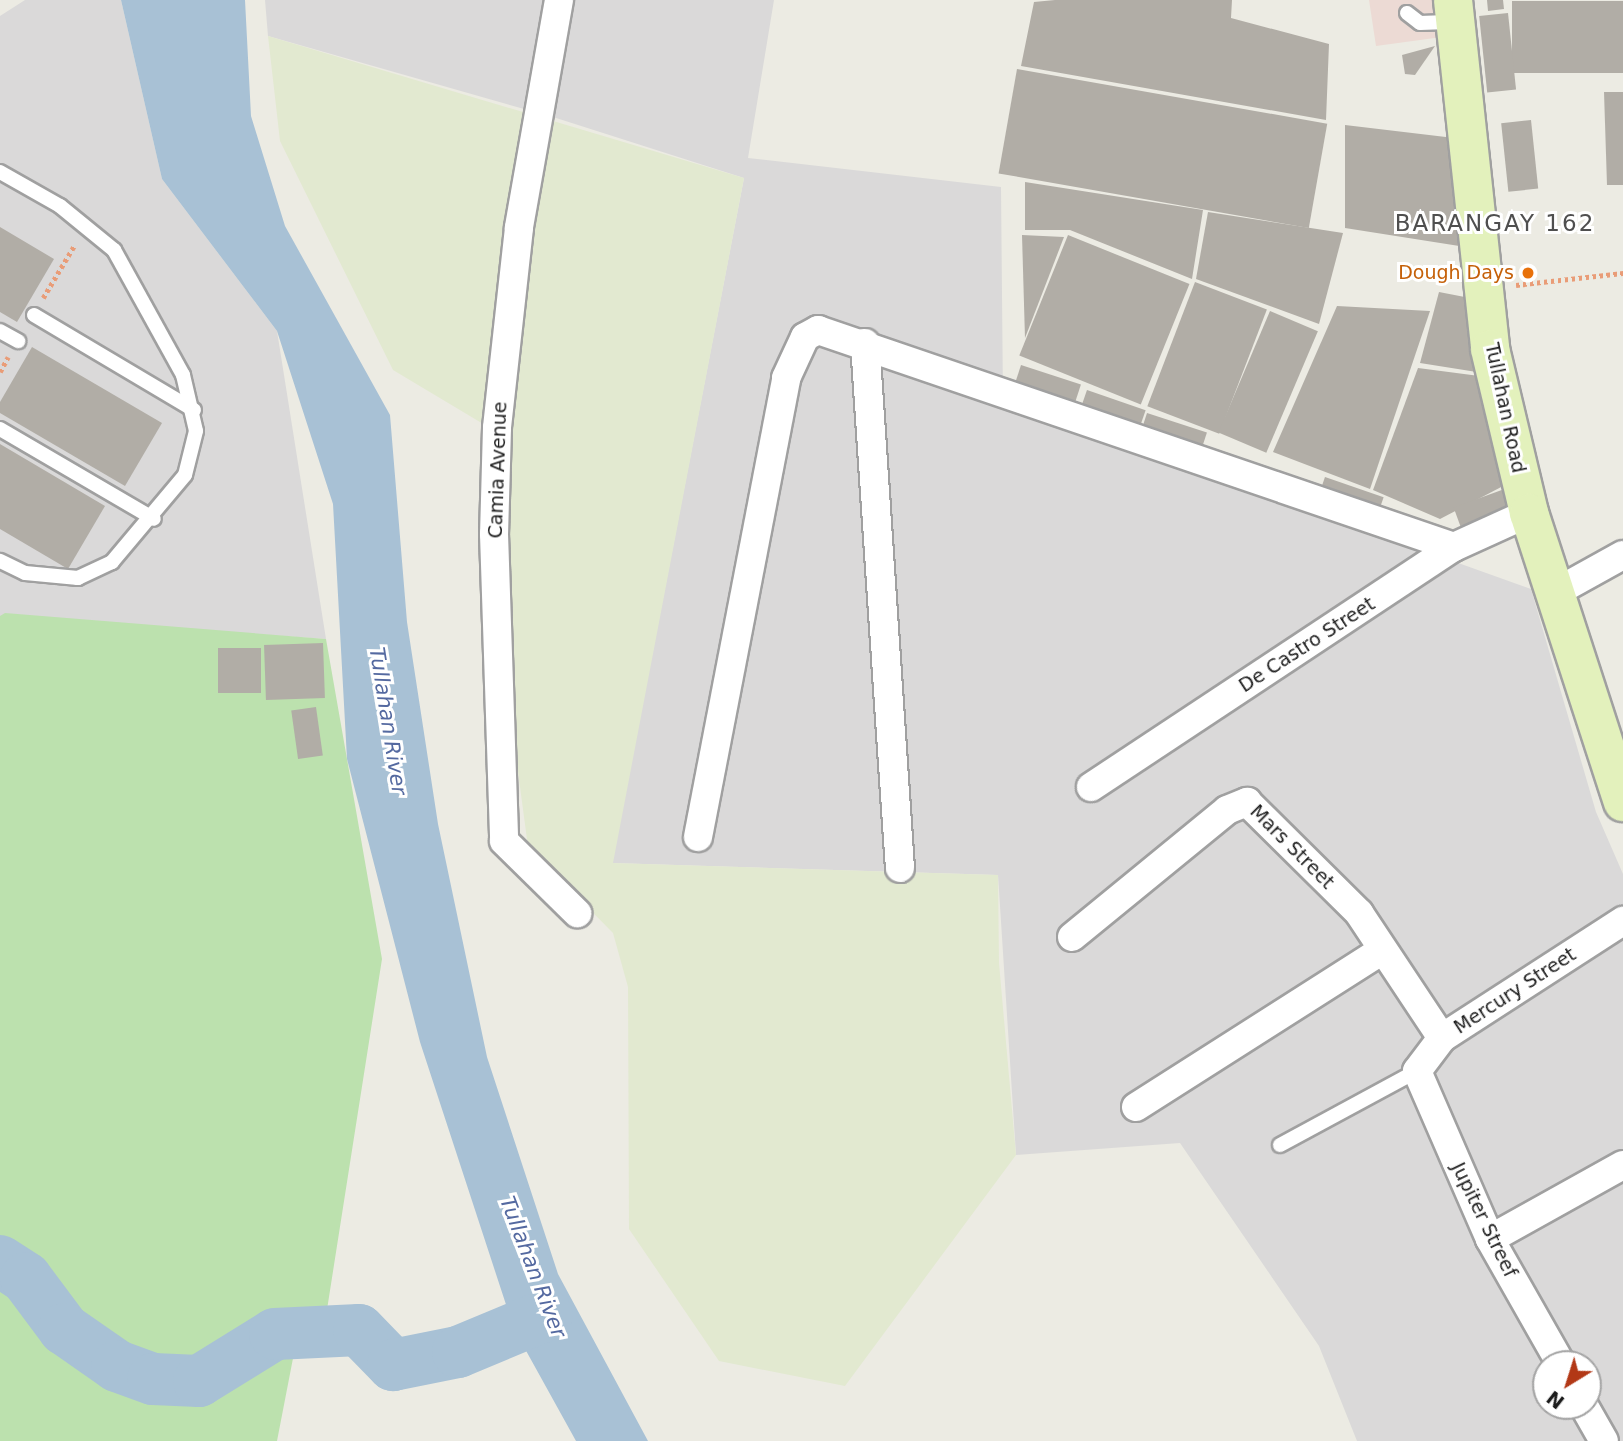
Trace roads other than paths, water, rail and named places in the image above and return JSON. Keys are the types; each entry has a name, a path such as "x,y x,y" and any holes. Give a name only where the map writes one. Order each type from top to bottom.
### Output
{"main road":[{"name":"Tullahan Road","path":"1454,11 1490,349 1529,513 1613,732 1623,802"}],"street":[{"name":"Camia Avenue","path":"559,0 519,228 497,428 494,534 504,841 577,913"},
{"path":"698,837 786,378 805,337 818,330 865,342 1454,547"},
{"path":"865,342 900,868"},
{"name":"De Castro Street","path":"1091,787 1454,547 1529,513"},
{"path":"1558,591 1623,555"},
{"name":"Mars Street","path":"1072,937 1227,810 1247,802 1359,913 1442,1038"},
{"name":"Mercury Street","path":"1417,1072 1442,1038 1623,921"},
{"path":"1136,1107 1382,950"},
{"name":"Jupiter Streef","path":"1417,1072 1490,1239 1552,1350"},
{"path":"1490,1239 1623,1165"},
{"path":"1592,1420 1604,1441"}],"lane":[{"path":"1408,13 1420,23 1454,11"},
{"path":"0,172 60,206 114,250 183,374 194,410 185,475 153,519 112,562 79,578 25,573 0,561"},
{"path":"34,315 194,410"},
{"path":"0,331 18,341"},
{"path":"0,429 153,519"},
{"path":"1280,1145 1417,1072"}],"water":[{"name":"Tullahan River","path":"121,0 245,0 251,116 285,226 390,415 407,622 438,824 487,1057 558,1274 648,1441 576,1441 514,1329 420,1042 347,759 333,504 277,331 162,179"}],"waterway":[{"name":"Tullahan River","path":"0,1261 26,1278 64,1329 117,1366 153,1379 199,1381 275,1334 359,1330 393,1365 458,1352 547,1315"}],"place":[{"name":"Dough Days","path":"1528,273"}],"district":[{"name":"BARANGAY 162","path":"1495,223"}]}
